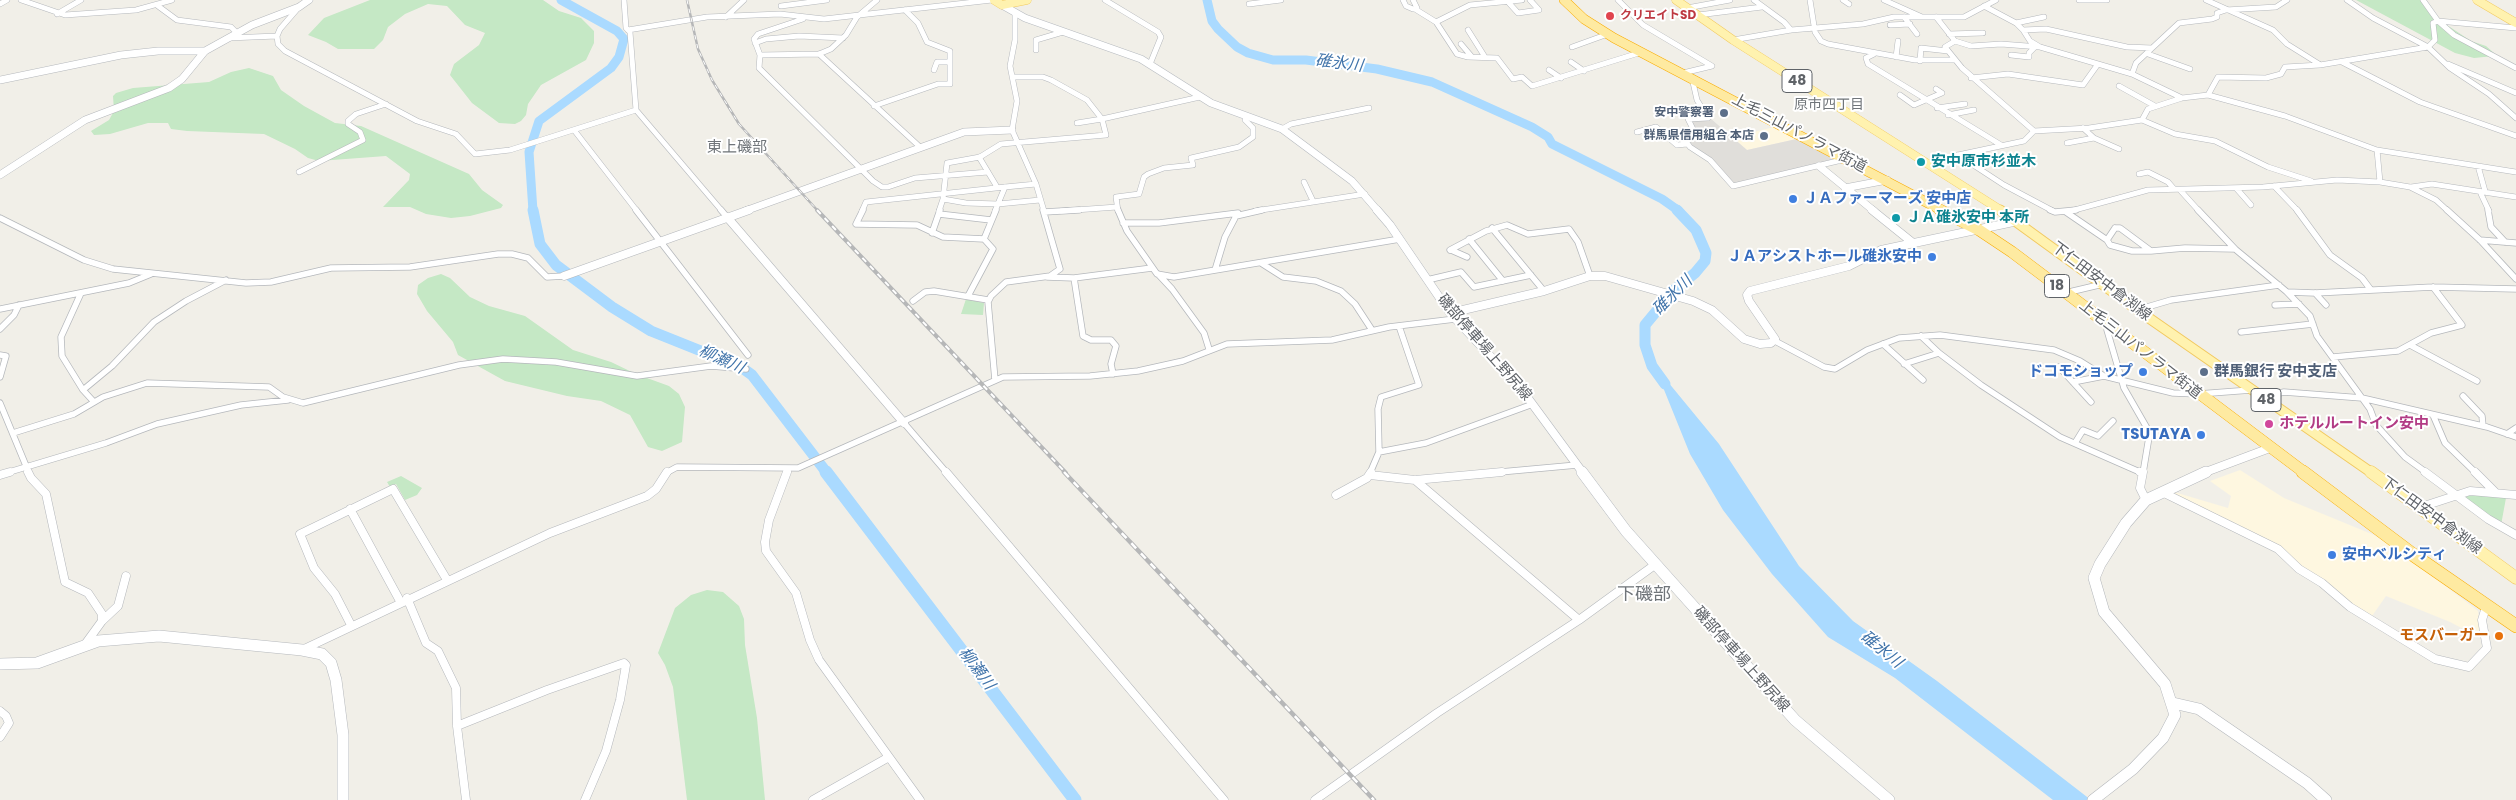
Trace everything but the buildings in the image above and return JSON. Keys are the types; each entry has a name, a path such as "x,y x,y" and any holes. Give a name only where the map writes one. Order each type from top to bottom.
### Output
{"highway":[{"name":"上毛三山パノラマ街道","path":"1564,0 1584,19 1608,34 1979,230 2108,324 2270,448 2486,607 2516,626"}],"main road":[{"path":"996,2 1028,0"},
{"name":"下仁田安中倉渕線","path":"1676,0 1732,40 2018,221 2137,310 2421,507 2516,578"},
{"path":"2478,0 2516,23"}],"street":[{"path":"0,4 7,0"},
{"path":"21,0 58,14 117,12 158,6 172,0"},
{"path":"58,14 81,0"},
{"path":"158,6 165,0"},
{"path":"0,175 85,120 174,85 205,51 237,33 299,7 309,0"},
{"path":"624,0 628,30 630,32 636,110 1224,800"},
{"path":"726,17 744,0"},
{"path":"780,0 780,14"},
{"path":"781,6 828,0"},
{"path":"760,54 819,54 831,49 843,38 857,17 877,0"},
{"path":"1105,0 1158,32 1161,36 1150,64"},
{"path":"1249,4 1281,0"},
{"path":"1403,0 1407,7 1415,9 1436,22 1457,54 1497,58 1513,79 1522,77 1532,86 1642,52"},
{"path":"1413,0 1417,8 1415,9"},
{"path":"1436,22 1456,14 1460,8 1487,2 1508,3 1522,0"},
{"path":"1508,3 1518,13 1539,10 1530,0"},
{"path":"1618,0 1643,25 1712,66 1687,76 1697,100 1708,118 1688,119 1694,131 1685,138 1687,144 1710,160 1733,186 1847,159"},
{"path":"1687,8 1730,0"},
{"path":"1754,0 1784,22 1791,30"},
{"path":"1810,0 1817,37 1828,44 1920,61 1955,60"},
{"path":"1843,0 1849,4"},
{"path":"1884,0 1922,17"},
{"path":"1732,40 1791,30 1814,29 1904,17 1964,17 1996,0"},
{"path":"2080,0 2107,0"},
{"path":"2206,0 2272,30 2287,44 2320,65"},
{"path":"2132,74 2136,63 2148,54 2179,22 2212,20 2217,17 2217,13 2226,10 2276,7 2287,0"},
{"path":"2347,0 2373,18 2428,47 2444,63 2489,94 2516,118"},
{"path":"2423,0 2438,21 2462,39 2516,68"},
{"path":"628,30 690,19 780,14 804,18 857,17 905,10 996,2"},
{"name":"磯部停車場上野尻線","path":"996,2 1015,13 1150,64 1211,104 1282,129 1346,176 1365,194 1400,239 1453,316 1512,378 1533,404 1626,531 1795,720 1822,746 1889,800"},
{"path":"158,6 162,12 176,20 231,27 237,33"},
{"path":"1984,6 2016,23 2030,41 2038,47"},
{"path":"299,7 280,29 277,36 278,44 285,51 417,121 456,134 475,154 498,153 636,110"},
{"path":"1698,15 1762,7"},
{"path":"874,106 938,84 950,84 950,50 928,42 918,24 905,10"},
{"path":"995,380 988,300 1006,282 1044,277 1057,273 1060,265 1036,184 1012,130 1017,101 1014,77 1010,66 1015,40 1015,13"},
{"path":"2016,23 2033,21 2044,16"},
{"path":"1904,17 1917,34"},
{"path":"1936,17 1955,41 1971,46 2001,44 2038,47 2132,74 2182,98"},
{"path":"804,18 758,34 754,39 760,54 759,68 860,168 882,187 915,178 988,172"},
{"path":"2208,96 2218,77 2266,78 2281,74 2285,67 2320,65 2428,47 2435,40 2433,23 2438,21 2516,28"},
{"path":"1890,25 1910,24"},
{"path":"2023,30 2046,29 2127,47 2152,48"},
{"path":"1468,30 1486,57"},
{"path":"1036,50 1036,40 1063,32"},
{"path":"1949,34 1983,33"},
{"path":"1572,47 1608,34"},
{"path":"228,38 277,36"},
{"path":"755,43 766,39 799,36 843,38"},
{"path":"1896,57 1898,41"},
{"path":"1955,41 1945,47 1955,60 1972,78 2034,131"},
{"path":"1461,44 1472,57"},
{"path":"2011,55 2029,58 2029,53 2038,47"},
{"path":"1920,61 1921,48 1948,52"},
{"path":"0,80 121,55 158,51 205,51"},
{"path":"819,54 920,147"},
{"path":"1875,54 1866,58 1868,64 1948,115 2001,145"},
{"path":"2148,54 2190,70"},
{"path":"2341,61 2420,102 2516,136"},
{"path":"934,70 937,62 950,62"},
{"path":"1571,62 1584,71"},
{"path":"2444,63 2516,93"},
{"path":"1972,78 1987,78 2008,74 2077,86 2086,83 2098,64"},
{"path":"1549,70 1561,78"},
{"path":"932,233 944,196 947,163 979,157 1001,144 1106,135 1102,119 1087,100 1043,77 1014,77"},
{"path":"2118,86 2155,106"},
{"path":"1900,95 1914,105 1942,93 1936,89"},
{"path":"2142,120 2148,109 2155,106 2182,98 2208,96 2285,116 2378,150 2516,172"},
{"path":"1077,123 1200,97"},
{"path":"299,172 363,140 360,132 348,124 348,121 356,114 386,104"},
{"path":"1937,108 1965,104"},
{"path":"1282,129 1291,124 1369,108"},
{"path":"1948,115 1974,110"},
{"path":"1209,350 1204,333 1172,289 1152,268 1123,223 1116,207 1116,197 1138,194 1146,174 1164,168 1193,165 1191,158 1237,148 1250,140 1253,137 1253,130 1245,120 1246,116"},
{"path":"1930,164 1958,155 2024,140 2034,131 2083,128 2142,120 2175,134 2215,141 2268,167 2315,182"},
{"path":"1637,132 1656,127 1677,145 1687,144"},
{"path":"2083,128 2094,138 2119,149"},
{"path":"574,130 748,355"},
{"path":"0,218 84,260 113,268 152,274 259,284 331,268 410,267 506,254 528,258 547,277 564,276 964,132 1012,130"},
{"path":"2067,143 2094,138"},
{"path":"2378,150 2380,182"},
{"path":"1958,155 2004,185 2055,212 2066,212 2148,190 2274,186 2337,180 2380,182 2410,187 2436,200 2480,240 2516,279"},
{"path":"979,157 998,188"},
{"path":"1819,166 1913,243"},
{"path":"2478,166 2485,191"},
{"path":"2138,174 2148,172 2168,182 2235,249 2288,292 2310,316 2317,336 2370,409 2376,425 2404,457 2488,519 2516,535"},
{"path":"1845,188 1887,180"},
{"path":"1304,182 1313,201"},
{"path":"968,296 993,249 984,240 943,237 917,225 856,224 866,202 944,196 1036,184"},
{"path":"2410,187 2432,184 2516,197"},
{"path":"2274,186 2302,215 2330,255 2362,278 2371,290"},
{"path":"984,240 1005,187"},
{"path":"2236,188 2251,205"},
{"path":"2485,191 2481,194 2490,213 2491,227 2505,242"},
{"path":"1123,223 1159,223 1242,213 1313,201 1335,200 1365,194"},
{"path":"944,196 966,203 998,204 1040,200"},
{"path":"1044,212 1116,207"},
{"path":"2066,212 2107,240 2110,245 2132,251 2185,248 2235,249"},
{"path":"1215,270 1228,230 1236,216 1242,213"},
{"path":"939,214 991,220"},
{"path":"2018,221 1881,250 1849,266 1750,291 1747,295 1775,341 1830,369 1842,367 1867,350 1899,338 1959,336 2054,350 2075,358 2104,376 2173,393 2198,394 2252,390"},
{"path":"1467,258 1450,250 1492,228 1507,225 1528,234 1569,229 1578,242 1590,276"},
{"path":"1492,228 1544,291"},
{"path":"2107,240 2115,228 2120,228 2151,251"},
{"path":"1157,274 1174,277 1400,239"},
{"path":"1470,239 1503,281"},
{"path":"2480,240 2516,244"},
{"path":"1262,263 1273,273 1282,277 1316,281 1341,291 1356,304 1372,330"},
{"path":"1044,277 1052,279 1074,278 1152,268"},
{"path":"1427,280 1461,272 1474,287 1531,275"},
{"path":"0,309 129,283 152,274"},
{"path":"302,650 351,625 550,533 647,496 656,489 667,472 677,467 788,470 904,423 1002,377 1113,374 1183,362 1227,344 1339,339 1372,330 1453,316 1544,291 1590,276 1619,278 1692,300 1712,310 1751,342 1766,344 1775,341"},
{"path":"1074,278 1083,336 1091,340 1111,340 1116,346 1112,364 1113,374"},
{"path":"83,390 112,366 154,322 186,301 226,280"},
{"path":"2065,292 2103,284"},
{"path":"2137,310 2171,300 2279,285"},
{"path":"2332,356 2398,351 2431,333 2462,325 2433,287"},
{"path":"2288,292 2315,293 2433,287 2516,290"},
{"path":"913,301 925,292 934,291 988,300"},
{"path":"2315,293 2326,305"},
{"path":"81,294 61,337 62,356 83,390 94,402"},
{"path":"2275,305 2299,304"},
{"path":"0,329 14,315 19,305"},
{"path":"2108,324 2107,330 2122,380 2149,437 2140,488 2146,500"},
{"path":"2241,332 2312,324"},
{"path":"1370,475 1379,452 1378,409 1381,397 1419,385 1399,326"},
{"path":"1920,336 1939,353 1989,390 2060,437 2142,473"},
{"path":"1883,344 1923,380"},
{"path":"2410,345 2477,381"},
{"path":"1904,364 1939,353"},
{"path":"0,355 6,356 0,377"},
{"path":"0,475 106,443 157,424 241,405 289,400 303,403 310,402 459,365 502,359 556,362 638,376 711,366 746,370"},
{"path":"2059,367 2091,402"},
{"path":"2073,382 2104,376"},
{"path":"13,433 74,414 94,402 121,390 147,383 268,387 289,400"},
{"path":"2262,398 2284,392 2362,398 2483,426 2516,437"},
{"path":"2463,396 2482,416 2483,426"},
{"path":"0,403 2,419 13,433 30,478 46,494 62,576 65,582 88,593 102,614 102,621"},
{"path":"1379,452 1426,443 1533,404"},
{"path":"2434,415 2445,443 2496,492"},
{"path":"2075,443 2084,430 2098,436 2113,421"},
{"path":"2508,434 2516,428"},
{"path":"2093,800 2133,769 2164,738 2175,715 2173,703 2165,684 2154,668 2104,612 2094,578 2100,564 2126,523 2146,500 2161,492 2270,448"},
{"path":"1336,495 1370,475 1415,480 1578,465"},
{"path":"788,470 769,520 765,542 766,551 796,593 810,640 819,660 920,800"},
{"path":"1415,480 1579,620"},
{"path":"351,625 335,594 314,568 300,534 393,488 447,580"},
{"path":"2421,507 2470,491 2516,495"},
{"path":"2161,492 2263,540 2278,549 2299,569 2322,584 2350,607 2435,659 2469,667 2487,648 2482,620 2486,607"},
{"path":"350,509 404,600 426,642 438,651 456,688 457,726 466,800"},
{"path":"1315,800 1437,713 1579,620 1656,564"},
{"path":"86,643 102,621 118,606 126,576"},
{"path":"0,664 37,663 56,658 86,643 158,636 302,650 322,654 331,662 336,680 343,735 343,800"},
{"path":"457,726 547,690 624,663 626,664 620,700 606,751 586,800"},
{"path":"2173,703 2199,709 2214,718 2307,783 2326,800"},
{"path":"0,711 6,716 9,723 0,737"},
{"path":"813,800 889,757"}],"shaded area":[{"path":"1710,118 1747,150 1801,138 1839,160 1733,184 1687,141 1696,131 1690,120"},
{"path":"1779,126 1801,138 1747,150 1732,137"},
{"path":"2240,470 2284,498 2374,535 2404,554 2478,611 2481,638 2450,622 2386,596 2372,616 2369,616 2301,569 2280,549 2171,496 2174,492 2228,508 2231,496 2210,481"}],"green space":[{"path":"370,0 543,0 559,11 581,18 594,31 594,43 586,60 541,85 528,104 526,115 521,121 515,124 499,123 472,103 450,75 454,64 479,45 485,33 465,25 447,6 428,4 405,14 388,27 383,40 374,49 338,49 308,35 324,18"},
{"path":"2356,0 2422,0 2430,5 2435,17 2471,41 2486,46 2494,53 2494,56 2474,58 2455,53"},
{"path":"249,68 273,76 281,90 304,106 335,123 361,126 469,174 482,190 503,205 501,208 470,216 451,218 426,214 410,207 383,207 409,180 410,174 386,156 319,161 308,158 295,149 264,134 187,131 171,129 168,123 148,123 110,134 94,135 91,131 109,120 114,111 113,96 116,93 133,88 209,82 231,72"},
{"path":"441,274 450,278 470,297 489,306 525,316 573,350 611,362 636,374 669,386 679,394 685,407 682,442 662,451 648,447 630,415 601,401 567,396 505,381 458,355 453,342 427,311 417,294 418,285 428,278"},
{"path":"966,299 984,303 983,315 961,314"},
{"path":"401,476 422,488 417,495 405,500 396,484 390,487 387,482"},
{"path":"2473,495 2506,498 2501,525 2464,497"},
{"path":"707,590 723,592 739,606 744,619 745,645 757,718 765,800 687,800 673,687 665,665 658,653 675,608 691,595"}],"water":[{"path":"1654,365 1719,444 1799,566 1853,621 1937,681 2091,800 2053,800 1895,678 1828,637 1772,574 1723,510 1690,454"}],"waterway":[{"name":"柳瀬川","path":"533,211 529,152 539,121 611,68 619,57 624,39 617,31 561,0"},
{"name":"碓氷川","path":"1207,0 1212,21 1218,29 1237,47 1248,53 1273,60 1306,60 1377,69 1432,82 1532,127 1548,137 1552,144 1662,199 1679,211"},
{"name":"柳瀬川","path":"533,210 540,244 556,265 612,307 651,331 741,367 752,375 827,473"},
{"name":"碓氷川","path":"1665,384 1652,366 1645,345 1645,325 1674,290 1695,273 1705,261 1706,253 1696,230 1677,210"},
{"name":"柳瀬川","path":"826,472 1075,800"}],"railway":[{"path":"687,0 698,49 712,80 739,124 818,211"},
{"path":"817,210 1066,473"},
{"path":"1064,472 1374,800"}],"place":[{"name":"クリエイトSD","path":"1610,16"},
{"name":"安中警察署","path":"1724,113"},
{"name":"群馬県信用組合 本店","path":"1764,136"},
{"name":"安中原市杉並木","path":"1921,162"},
{"name":"ＪＡファーマーズ 安中店","path":"1793,199"},
{"name":"ＪＡ碓氷安中 本所","path":"1896,218"},
{"name":"ＪＡアシストホール碓氷安中","path":"1932,257"},
{"name":"ドコモショップ","path":"2143,372"},
{"name":"群馬銀行 安中支店","path":"2204,372"},
{"name":"ホテルルートイン安中","path":"2269,424"},
{"name":"TSUTAYA","path":"2201,435"},
{"name":"安中ベルシティ","path":"2332,555"},
{"name":"モスバーガー","path":"2499,636"}],"district":[{"name":"原市四丁目","path":"1829,105"},
{"name":"東上磯部","path":"737,148"},
{"name":"下磯部","path":"1644,595"}]}
